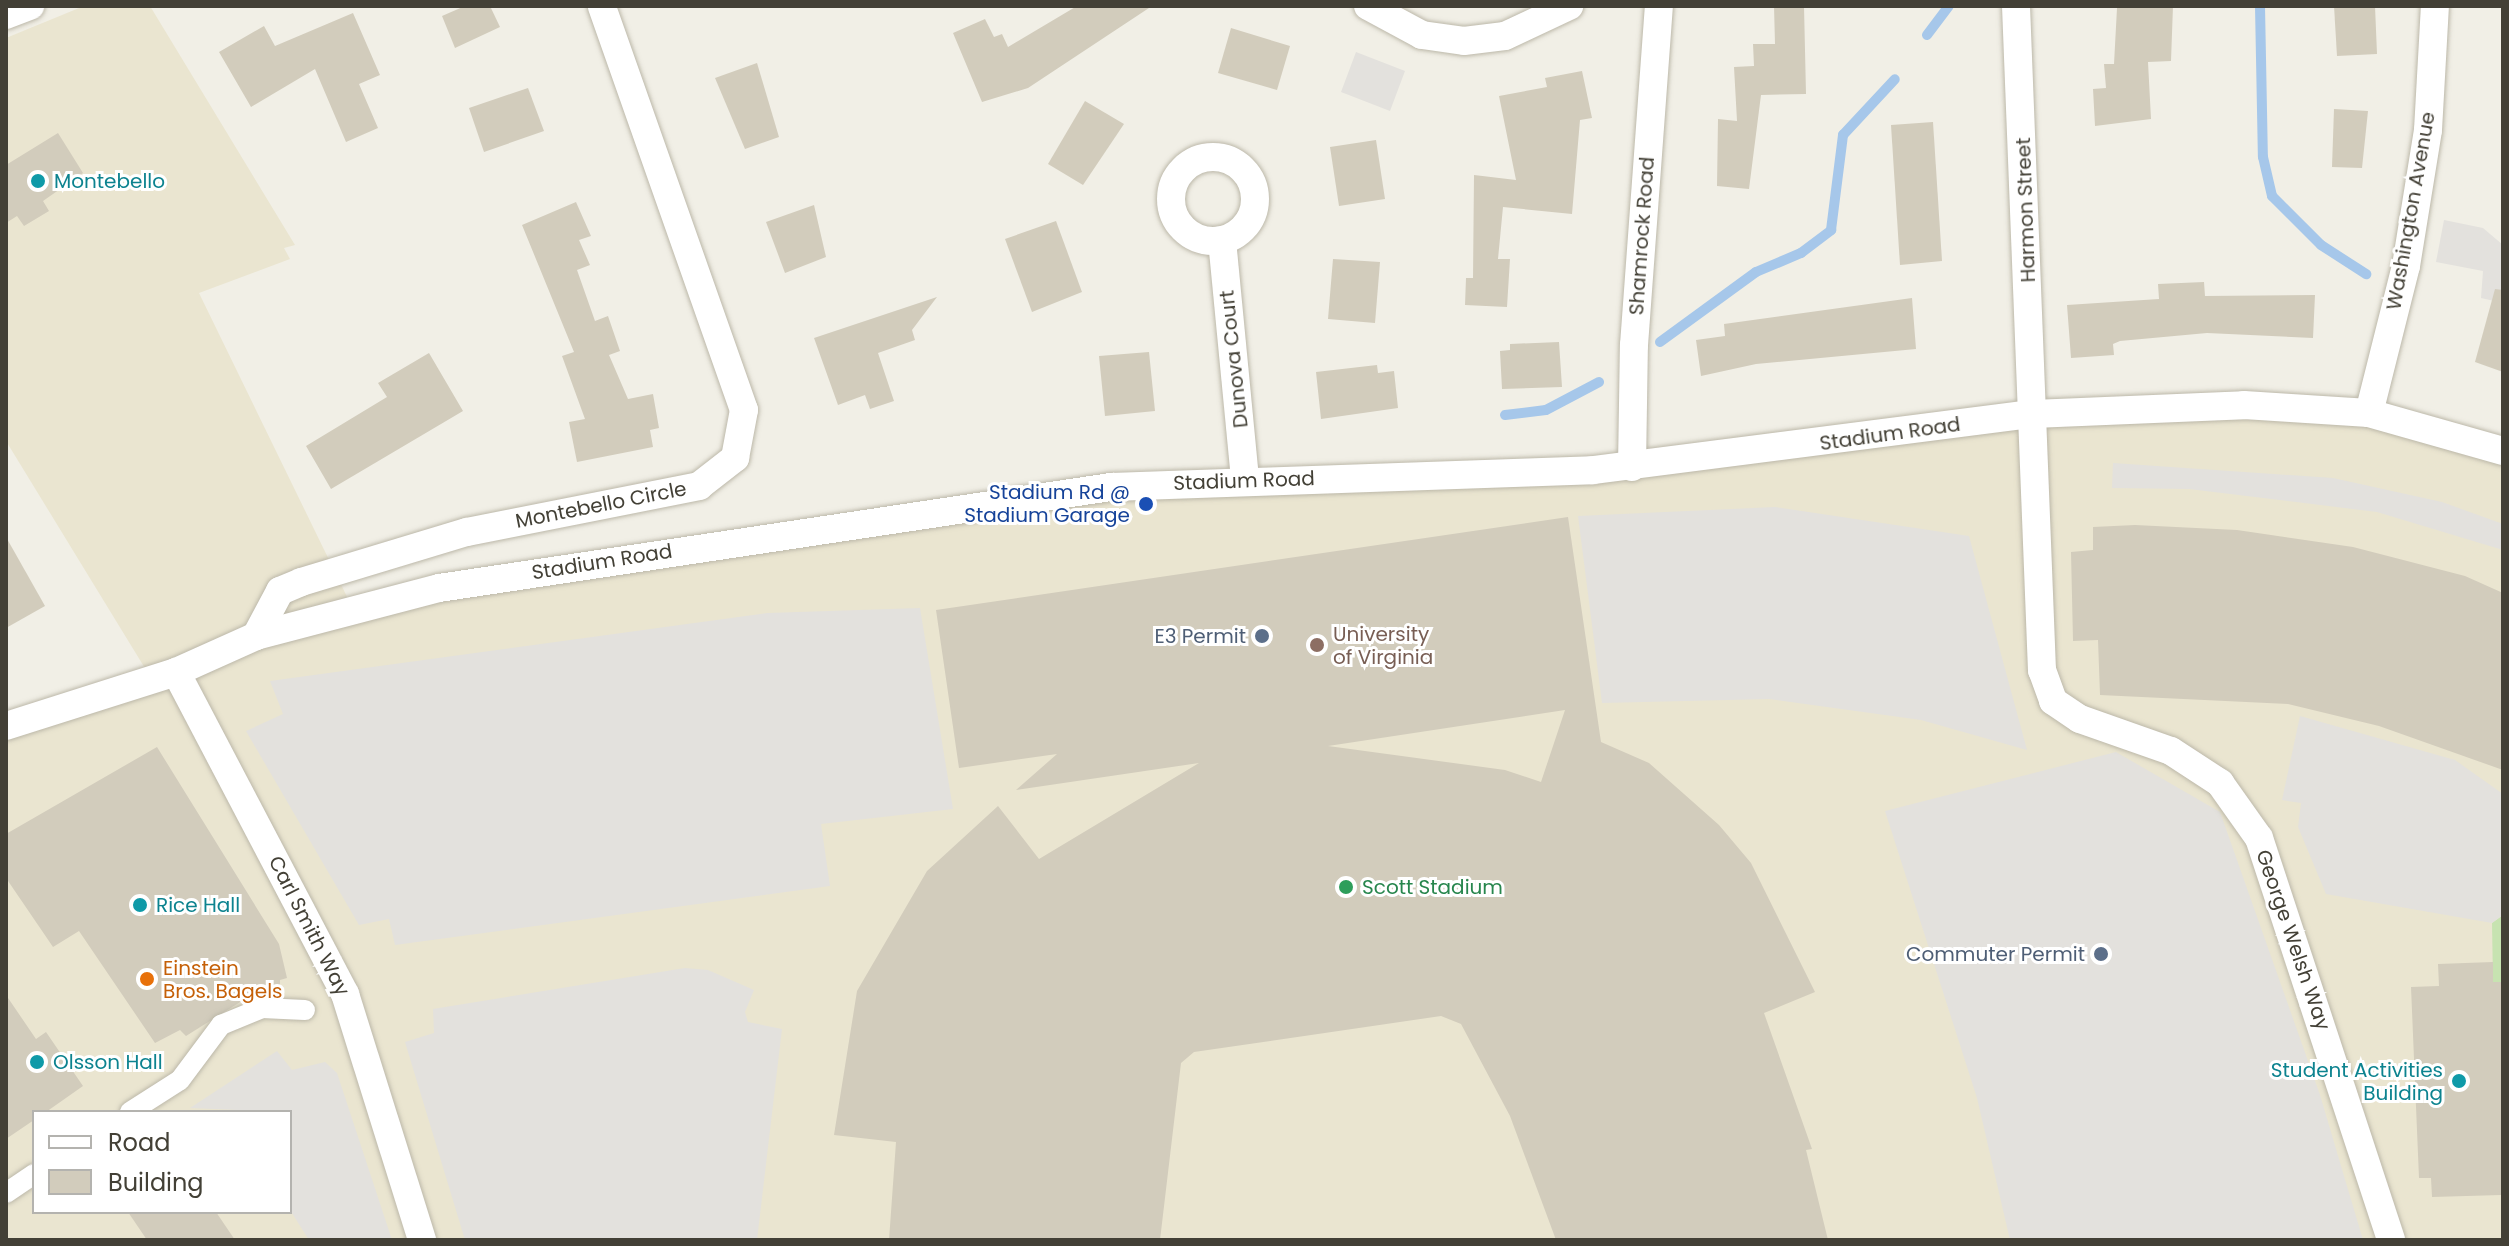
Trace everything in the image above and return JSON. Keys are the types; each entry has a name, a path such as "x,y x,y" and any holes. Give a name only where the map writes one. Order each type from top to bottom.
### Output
{"street":[{"path":"6,15 30,6"},
{"name":"Montebello Circle","path":"256,636 280,591 301,582 467,532 699,486 735,458 744,410 602,6"},
{"path":"1368,6 1422,35 1464,41 1505,36 1569,6"},
{"name":"Shamrock Road","path":"1632,467 1634,345 1659,6"},
{"name":"Harmon Street","path":"2016,6 2033,414"},
{"name":"Washington Avenue","path":"2369,413 2411,236 2428,130 2435,6"},
{"name":"Dunova Court","path":"1222,240 1245,479"},
{"name":"Stadium Road","path":"6,726 176,672 256,636 497,578 985,502 1245,479 1632,467 2033,414 2244,405 2369,413 2503,451"},
{"name":"George Welsh Way","path":"2033,414 2042,670 2053,701 2080,719 2171,751 2212,777 2259,838 2391,1240"},
{"name":"Carl Smith Way","path":"176,672 345,994 422,1240"},
{"path":"133,1110 180,1080 221,1025 262,1008 305,1010"},
{"path":"6,1193 32,1175"}],"shaded area":[{"name":"University of Virginia","path":"84,6 150,6 295,245 284,248 290,259 199,293 352,607 965,499 1339,480 2245,398 2503,450 2503,1240 6,1240 6,730 154,683 6,441 6,38"},
{"path":"1356,52 1405,71 1390,111 1341,92"},
{"path":"2444,220 2483,228 2503,245 2503,303 2481,298 2483,271 2436,262"},
{"path":"2113,463 2333,478 2442,502 2503,524 2503,550 2377,512 2189,489 2112,488"},
{"path":"1775,507 1969,536 2027,750 1921,720 1769,699 1602,703 1578,516"},
{"path":"920,608 953,809 821,824 830,886 395,945 389,919 359,925 246,731 283,714 270,681 768,613"},
{"path":"2300,716 2455,760 2503,794 2503,915 2492,923 2326,894 2298,827 2301,803 2282,800"},
{"name":"Commuter Permit","path":"2116,752 2220,812 2320,1095 2363,1240 2010,1240 1977,1098 1885,811"},
{"path":"685,968 708,970 754,990 745,1012 748,1022 782,1029 757,1240 465,1240 405,1042 434,1033 433,1009"},
{"path":"277,1051 292,1070 325,1062 337,1073 392,1240 309,1240 292,1213 292,1110 190,1108"}],"green space":[{"path":"2503,915 2503,982 2493,982 2492,923"}],"building":[{"path":"465,6 490,6 500,27 455,48 442,16"},
{"path":"1077,6 1152,6 1028,88 982,102 953,33 985,19 994,37 1002,34 1008,47"},
{"path":"1774,6 1804,6 1806,94 1761,95 1749,189 1717,186 1718,119 1737,121 1734,67 1754,66 1753,44 1775,44"},
{"path":"2173,6 2171,61 2148,62 2151,119 2095,126 2093,89 2106,88 2104,64 2114,64 2117,8"},
{"path":"2334,6 2375,6 2377,54 2337,56"},
{"path":"353,13 380,75 359,84 378,128 346,142 315,69 251,107 219,52 264,26 275,46"},
{"path":"1231,28 1290,46 1277,90 1218,73"},
{"path":"757,63 779,137 745,149 715,78"},
{"path":"1582,71 1592,118 1580,120 1572,214 1503,207 1498,259 1510,259 1507,307 1465,305 1466,278 1473,278 1474,175 1516,180 1499,96 1547,87 1545,78"},
{"path":"528,88 544,131 484,152 469,108"},
{"path":"1085,101 1124,124 1083,185 1048,164"},
{"path":"2334,109 2368,111 2362,168 2332,167"},
{"path":"1933,122 1942,261 1900,265 1891,125"},
{"name":"Montebello","path":"58,133 83,173 43,201 49,211 24,226 17,216 6,223 6,165"},
{"path":"1376,140 1385,199 1339,206 1330,147"},
{"path":"576,202 591,236 579,240 590,265 577,270 595,321 608,316 620,351 609,355 628,399 653,394 659,428 650,430 653,447 577,462 569,422 585,419 562,356 574,352 522,225"},
{"path":"814,205 826,257 785,273 766,222"},
{"path":"1056,221 1082,292 1032,312 1005,239"},
{"path":"1333,259 1380,262 1375,323 1328,319"},
{"path":"2204,282 2205,296 2315,295 2313,338 2207,333 2120,341 2113,344 2114,355 2071,358 2067,305 2159,299 2158,284"},
{"path":"2495,289 2503,290 2503,372 2475,362"},
{"path":"937,297 912,330 915,340 878,353 894,401 870,409 865,395 838,405 814,338"},
{"path":"1912,298 1916,349 1756,364 1701,376 1696,340 1725,336 1724,324"},
{"path":"1559,342 1562,387 1502,389 1500,351 1510,350 1510,344"},
{"path":"1149,352 1155,411 1105,416 1099,356"},
{"path":"429,353 463,411 331,489 306,446 387,397 378,383"},
{"path":"1377,365 1378,373 1394,371 1398,408 1321,419 1316,372"},
{"name":"Scott Stadium","path":"1568,517 1601,742 1649,763 1719,825 1751,863 1815,992 1764,1013 1812,1149 1806,1150 1828,1240 1556,1240 1510,1116 1461,1024 1441,1016 1194,1052 1181,1063 1160,1240 889,1240 896,1142 834,1135 857,991 927,871 998,806 1039,859 1199,763 1016,790 1057,754 959,768 936,610","holes":["1565,710 1541,782 1505,770 1328,746"]},
{"path":"2135,525 2237,530 2353,547 2465,576 2503,593 2503,770 2379,726 2288,704 2100,695 2098,640 2073,641 2071,552 2093,550 2093,527"},
{"path":"6,537 45,606 6,628"},
{"name":"Rice Hall","path":"157,747 279,944 287,978 280,980 280,993 245,999 186,1036 180,1030 155,1043 79,931 53,947 6,878 6,834"},
{"name":"Student Activities Building","path":"2493,962 2493,982 2503,982 2501,1195 2432,1197 2431,1178 2419,1178 2411,987 2439,986 2438,964"},
{"name":"Olsson Hall","path":"6,995 36,1039 46,1032 83,1086 49,1110 32,1110 32,1121 6,1139"},
{"path":"129,1214 217,1214 235,1240 147,1240"}],"waterway":[{"path":"1927,35 1949,6"},
{"path":"2260,6 2263,157 2272,196 2321,245 2366,274"},
{"path":"1660,342 1756,272 1801,253 1831,230 1843,135 1895,79"},
{"path":"1505,415 1546,410 1599,382"}],"place":[{"name":"Montebello","path":"38,181"},
{"name":"Stadium Rd @ Stadium Garage","path":"1146,504"},
{"name":"E3 Permit","path":"1262,636"},
{"name":"University of Virginia","path":"1317,645"},
{"name":"Scott Stadium","path":"1346,887"},
{"name":"Rice Hall","path":"140,905"},
{"name":"Commuter Permit","path":"2101,954"},
{"name":"Einstein Bros. Bagels","path":"147,979"},
{"name":"Olsson Hall","path":"37,1062"},
{"name":"Student Activities Building","path":"2459,1081"}]}
